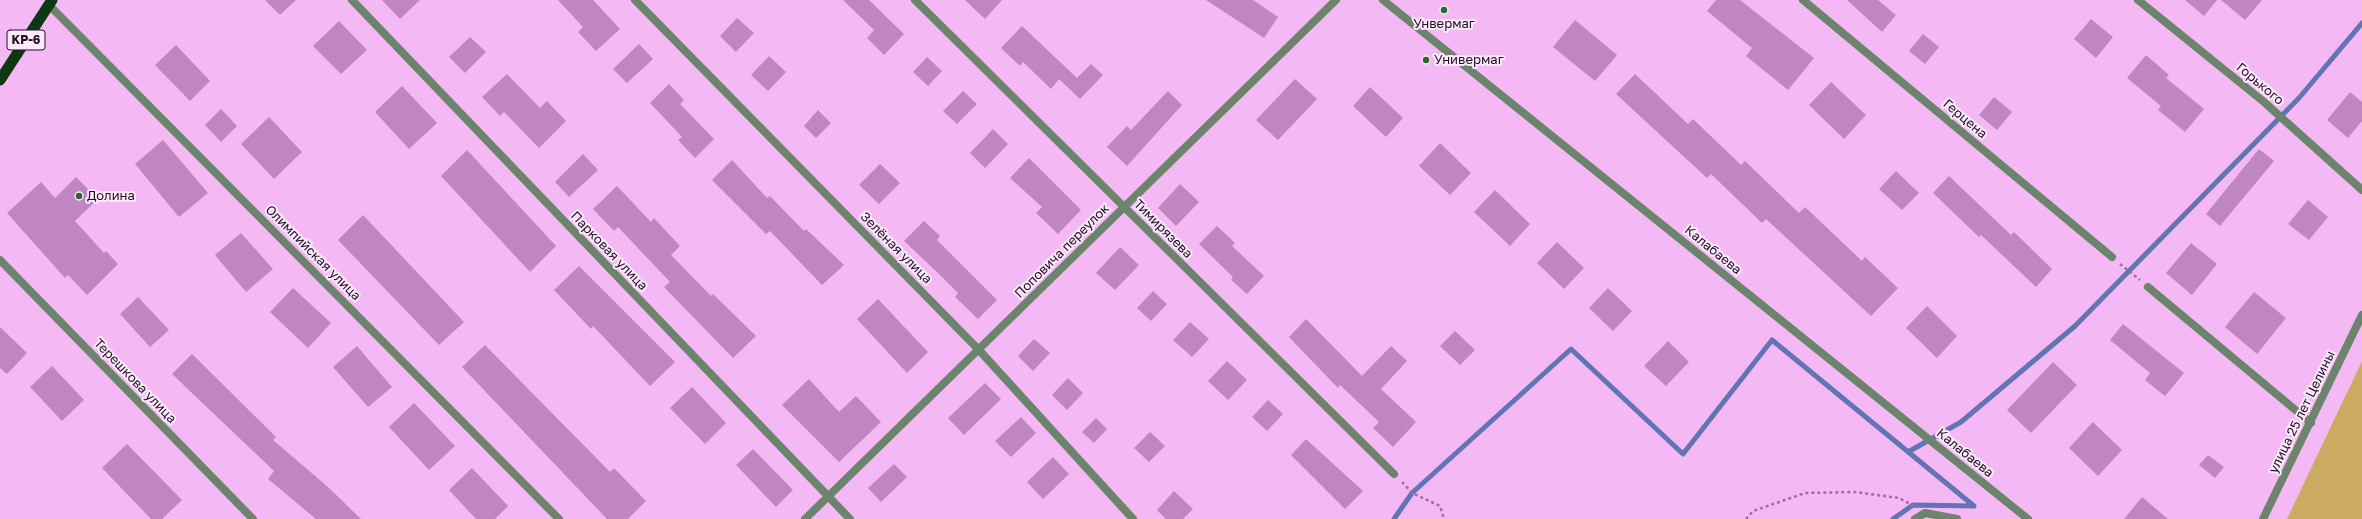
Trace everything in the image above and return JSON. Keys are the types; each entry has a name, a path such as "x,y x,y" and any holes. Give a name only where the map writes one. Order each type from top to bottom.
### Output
{"highway":[{"name":"KP-6","path":"0,80 50,2"}],"street":[{"name":"Парковая улица","path":"352,0 850,519"},
{"name":"Зелёная улица","path":"634,0 979,350 1133,519"},
{"name":"Тимирязева","path":"915,0 1394,474"},
{"name":"Поповича переулок","path":"805,519 1336,0"},
{"name":"Калабаева","path":"1383,0 2028,519"},
{"name":"Герцена","path":"1803,0 2112,257"},
{"name":"Горького","path":"2138,0 2264,102 2362,190"},
{"name":"Олимпийская улица","path":"50,2 559,519"},
{"name":"Терешкова улица","path":"0,260 253,519"},
{"path":"2148,287 2311,423"},
{"name":"улица 25 лет Целины","path":"2263,519 2311,423 2362,315"},
{"path":"1915,519 1925,513 1957,519"}],"path":[{"path":"2112,257 2148,287"},
{"path":"1394,474 1412,493 1440,506 1444,519"},
{"path":"1746,519 1753,511 1805,493 1855,492 1899,498 1925,513"}],"shaded area":[{"path":"2362,361 2362,519 2287,519"}],"building":[{"path":"265,0 296,0 280,15"},
{"path":"382,0 420,0 400,19"},
{"path":"558,0 593,0 620,29 596,51 578,32 583,27"},
{"path":"843,0 869,0 904,34 884,55 867,38 874,30"},
{"path":"965,0 1002,0 985,19"},
{"path":"1206,0 1253,0 1278,17 1264,38"},
{"path":"1716,0 1740,0 1814,58 1788,90 1746,56 1752,48 1707,11"},
{"path":"1847,0 1878,0 1896,15 1882,32"},
{"path":"2185,0 2217,0 2204,16"},
{"path":"2221,0 2262,0 2245,20"},
{"path":"737,18 754,33 736,52 720,36"},
{"path":"2091,19 2113,37 2096,58 2074,39"},
{"path":"1575,20 1617,55 1595,81 1553,47"},
{"path":"339,21 367,50 341,74 313,46"},
{"path":"1022,26 1077,78 1091,64 1103,75 1080,99 1059,79 1051,89 1023,62 1020,66 1001,48"},
{"path":"1923,34 1939,47 1925,64 1909,51"},
{"path":"470,37 486,52 465,73 449,57"},
{"path":"639,44 653,59 627,83 613,69"},
{"path":"176,45 210,81 190,101 155,65"},
{"path":"2146,55 2169,75 2166,78 2204,109 2185,132 2158,110 2161,106 2127,78"},
{"path":"769,56 786,72 768,91 751,75"},
{"path":"927,57 942,71 928,86 913,72"},
{"path":"507,74 540,108 547,101 566,121 539,148 504,112 500,116 482,97"},
{"path":"1635,74 1688,124 1693,119 1741,165 1745,161 1799,213 1805,207 1862,261 1865,257 1898,288 1871,316 1766,219 1762,223 1711,174 1707,178 1616,94"},
{"path":"1295,79 1317,99 1278,140 1256,120"},
{"path":"1831,82 1866,115 1844,139 1809,105"},
{"path":"669,84 684,100 680,104 714,139 695,158 678,140 682,137 650,103"},
{"path":"402,86 437,123 409,149 375,112"},
{"path":"1370,87 1403,118 1386,137 1353,106"},
{"path":"963,91 977,104 957,124 943,111"},
{"path":"1168,91 1182,105 1127,166 1107,147 1127,126 1131,130"},
{"path":"2350,92 2362,102 2362,121 2348,138 2327,120"},
{"path":"1994,97 2012,112 1997,130 1979,115"},
{"path":"221,109 237,126 221,142 205,125"},
{"path":"818,110 831,123 816,138 804,126"},
{"path":"269,117 302,152 274,179 241,144"},
{"path":"993,129 1008,144 985,168 970,153"},
{"path":"163,140 208,193 179,217 135,164"},
{"path":"1440,143 1471,173 1450,195 1419,166"},
{"path":"2259,149 2274,161 2220,226 2206,214"},
{"path":"467,150 556,246 530,272 441,176"},
{"path":"583,154 598,170 569,197 555,182"},
{"path":"1029,158 1081,210 1058,234 1036,213 1042,207 1010,178"},
{"path":"732,160 767,198 770,196 804,231 806,229 844,265 822,285 770,231 766,234 712,180"},
{"path":"880,164 900,183 879,204 859,185"},
{"path":"1896,171 1919,193 1902,210 1879,189"},
{"path":"1949,176 2011,235 2014,232 2052,269 2036,287 1981,235 1979,237 1933,193"},
{"path":"76,177 98,199 75,221 104,253 106,251 118,264 87,295 68,275 65,278 7,213 41,182 55,198"},
{"path":"1180,184 1199,202 1176,226 1158,208"},
{"path":"617,186 651,222 654,218 680,246 671,255 711,296 713,294 756,336 733,358 664,287 670,282 618,227 614,231 593,209"},
{"path":"1495,190 1530,224 1510,246 1474,212"},
{"path":"2308,200 2328,217 2309,240 2288,224"},
{"path":"363,215 464,322 439,345 338,240"},
{"path":"924,221 940,236 937,240 997,300 978,319 955,297 958,293 904,241"},
{"path":"1217,226 1235,243 1232,246 1264,276 1247,294 1231,280 1233,277 1199,244"},
{"path":"241,233 273,269 246,292 215,255"},
{"path":"1557,242 1584,268 1564,289 1537,263"},
{"path":"2191,243 2217,264 2192,295 2166,273"},
{"path":"1120,247 1139,265 1115,290 1096,273"},
{"path":"579,266 675,362 650,386 593,326 591,329 554,290"},
{"path":"293,288 331,323 308,348 270,312"},
{"path":"1608,288 1632,311 1613,331 1589,308"},
{"path":"1153,291 1167,304 1151,321 1137,308"},
{"path":"2254,292 2286,318 2257,354 2225,327"},
{"path":"138,297 169,330 150,347 120,314"},
{"path":"878,299 928,352 907,373 857,319"},
{"path":"1927,306 1957,336 1937,358 1906,328"},
{"path":"1306,319 1362,376 1391,346 1407,361 1381,389 1416,422 1393,447 1373,428 1379,422 1340,385 1338,388 1289,337"},
{"path":"1190,322 1209,339 1192,357 1173,340"},
{"path":"2123,324 2184,373 2165,396 2145,380 2150,373 2110,340"},
{"path":"0,327 27,353 7,374 0,368"},
{"path":"1455,331 1475,350 1460,365 1440,346"},
{"path":"1034,339 1050,353 1033,371 1018,356"},
{"path":"1668,341 1689,362 1666,386 1644,366"},
{"path":"485,345 610,472 614,468 646,501 628,519 607,519 462,367"},
{"path":"357,346 392,387 368,407 333,367"},
{"path":"192,354 276,437 273,440 328,487 361,519 316,519 268,479 274,471 172,374"},
{"path":"1227,361 1247,380 1228,400 1208,381"},
{"path":"2053,362 2077,385 2031,433 2007,410"},
{"path":"52,366 84,400 62,421 30,387"},
{"path":"1068,378 1083,393 1067,410 1052,395"},
{"path":"809,379 839,412 856,396 881,422 839,462 782,405"},
{"path":"985,383 1001,399 964,435 948,418"},
{"path":"692,387 726,423 705,444 670,408"},
{"path":"1268,400 1283,414 1267,431 1252,417"},
{"path":"414,403 455,446 429,470 389,427"},
{"path":"1021,417 1036,433 1011,457 995,441"},
{"path":"1096,418 1107,429 1094,443 1082,432"},
{"path":"2093,422 2122,450 2098,476 2069,448"},
{"path":"1150,432 1165,446 1149,462 1134,448"},
{"path":"1306,439 1363,491 1345,509 1291,455"},
{"path":"127,444 182,500 162,519 151,519 102,468"},
{"path":"753,449 793,490 776,507 736,465"},
{"path":"2208,455 2224,467 2215,478 2199,465"},
{"path":"1053,457 1069,474 1043,499 1027,482"},
{"path":"894,464 907,477 881,502 868,488"},
{"path":"472,468 508,506 495,519 476,519 449,490"},
{"path":"1174,491 1193,509 1183,519 1166,519 1157,510"},
{"path":"2142,497 2168,519 2124,519"}],"waterway":[{"path":"1908,452 1961,422 2075,326 2299,98 2362,23"},
{"path":"1394,519 1412,493 1571,349 1683,454 1772,340 1974,506"},
{"path":"1893,519 1913,505 1974,506"}],"place":[{"name":"Унвермаг","path":"1444,10"},
{"name":"Универмаг","path":"1426,60"},
{"name":"Долина","path":"79,196"}]}
